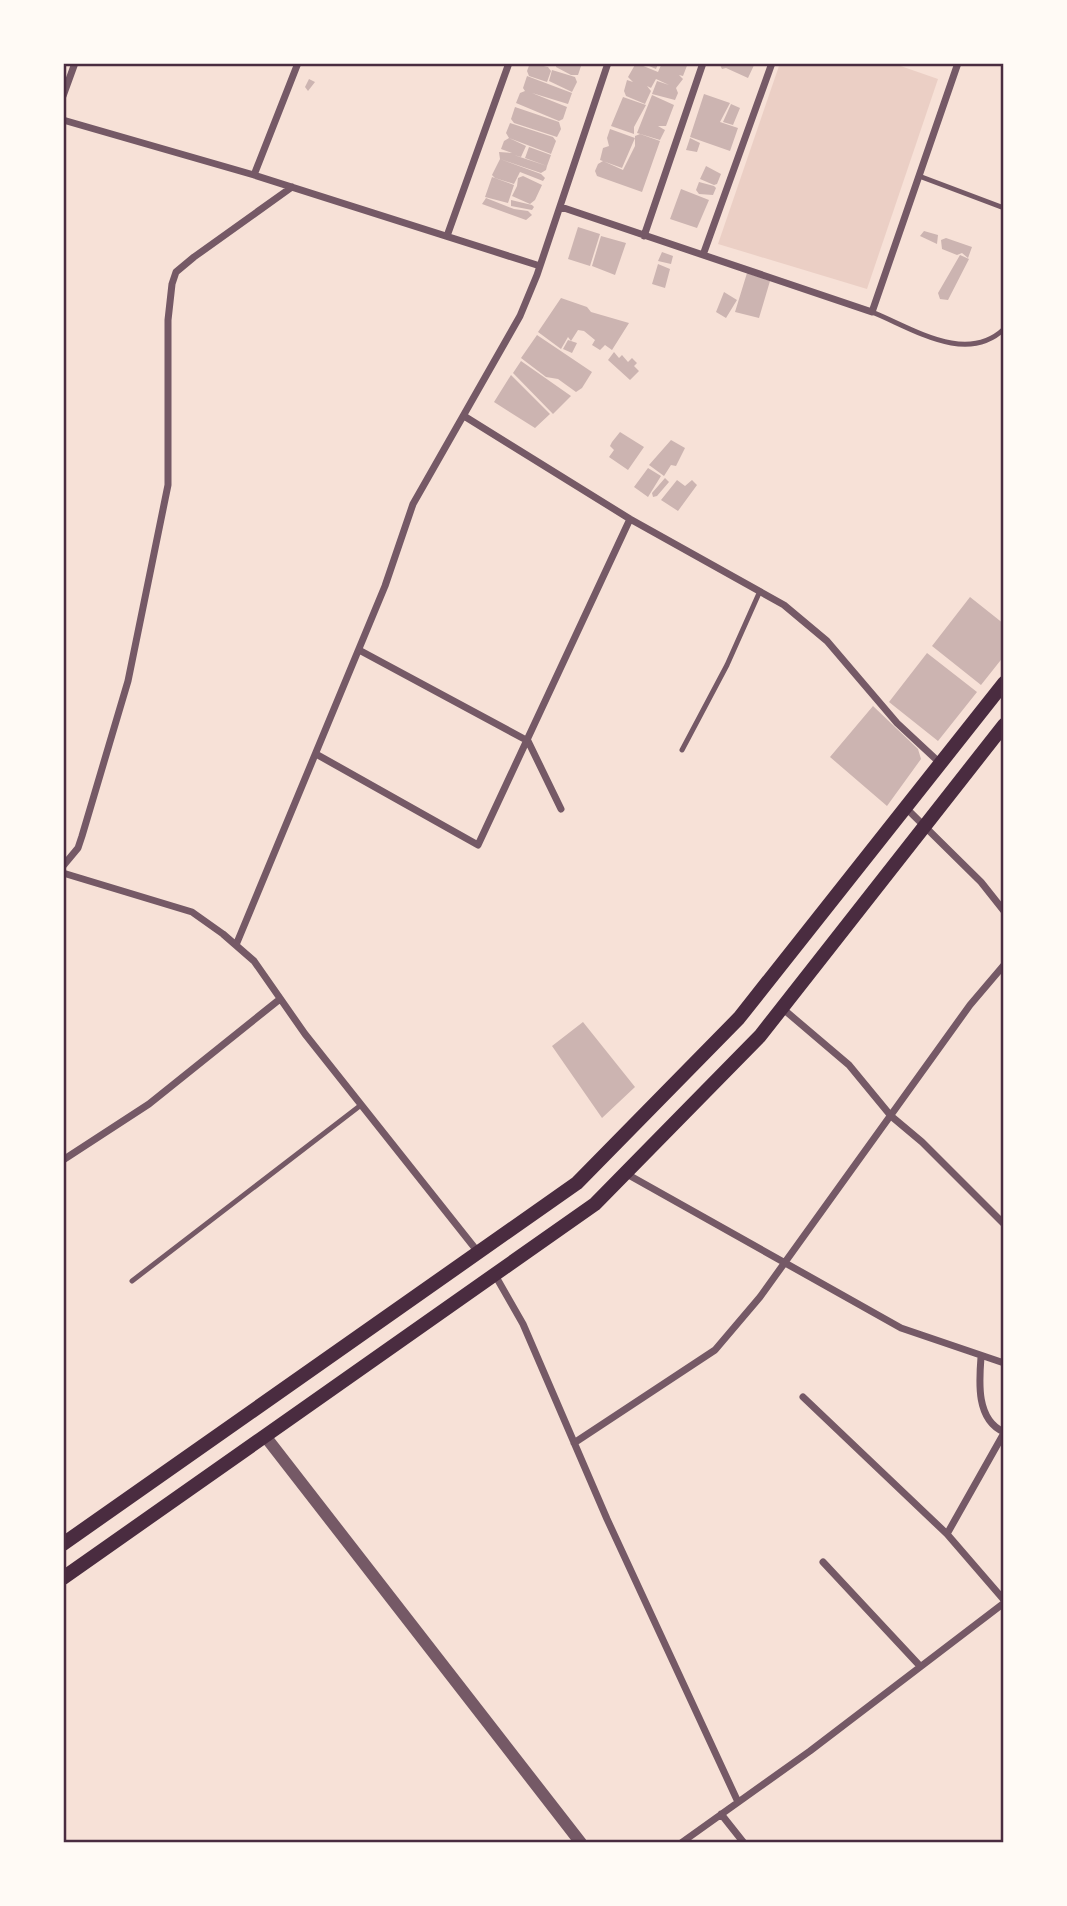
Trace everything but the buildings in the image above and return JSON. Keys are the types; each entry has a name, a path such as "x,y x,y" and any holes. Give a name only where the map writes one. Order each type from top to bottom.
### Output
{"main road":[{"path":"63,1544 577,1182 739,1018 1004,683"},
{"path":"63,1578 595,1204 760,1036 1004,725"}],"street":[{"path":"63,96 75,63"},
{"path":"254,174 298,63"},
{"path":"447,236 509,63"},
{"path":"236,945 359,650 414,504 520,316 561,207 608,63"},
{"path":"644,236 703,63"},
{"path":"703,256 772,63"},
{"path":"561,207 872,312 958,63"},
{"path":"63,120 254,174 540,266"},
{"path":"63,866 78,848 128,681 168,485 168,320 176,272 292,187"},
{"path":"464,416 630,519 760,591 806,622 827,641 897,723 940,763"},
{"path":"316,754 478,845 630,519"},
{"path":"359,650 528,741 561,809"},
{"path":"905,806 981,882 1004,911"},
{"path":"63,873 192,912 254,961 361,1105 478,1252"},
{"path":"574,1443 715,1349 783,1264 970,1005 1004,965"},
{"path":"63,1160 149,1104 280,999"},
{"path":"782,1008 849,1065 891,1116 1004,1224"},
{"path":"625,1173 901,1328 1004,1363"},
{"path":"495,1274 523,1324 574,1443 738,1802"},
{"path":"947,1534 1004,1432 995,1428 984,1410 979,1377 981,1357"},
{"path":"681,1843 1003,1604 947,1534 803,1397"},
{"path":"265,1436 581,1843"},
{"path":"823,1562 920,1666"},
{"path":"721,1814 744,1843"}],"lane":[{"path":"919,176 1004,208"},
{"path":"872,312 960,347 986,342 1004,329"},
{"path":"682,750 727,665 760,591"},
{"path":"132,1282 361,1105"}],"shaded area":[{"path":"780,63 892,63 938,79 867,289 718,244"}]}
